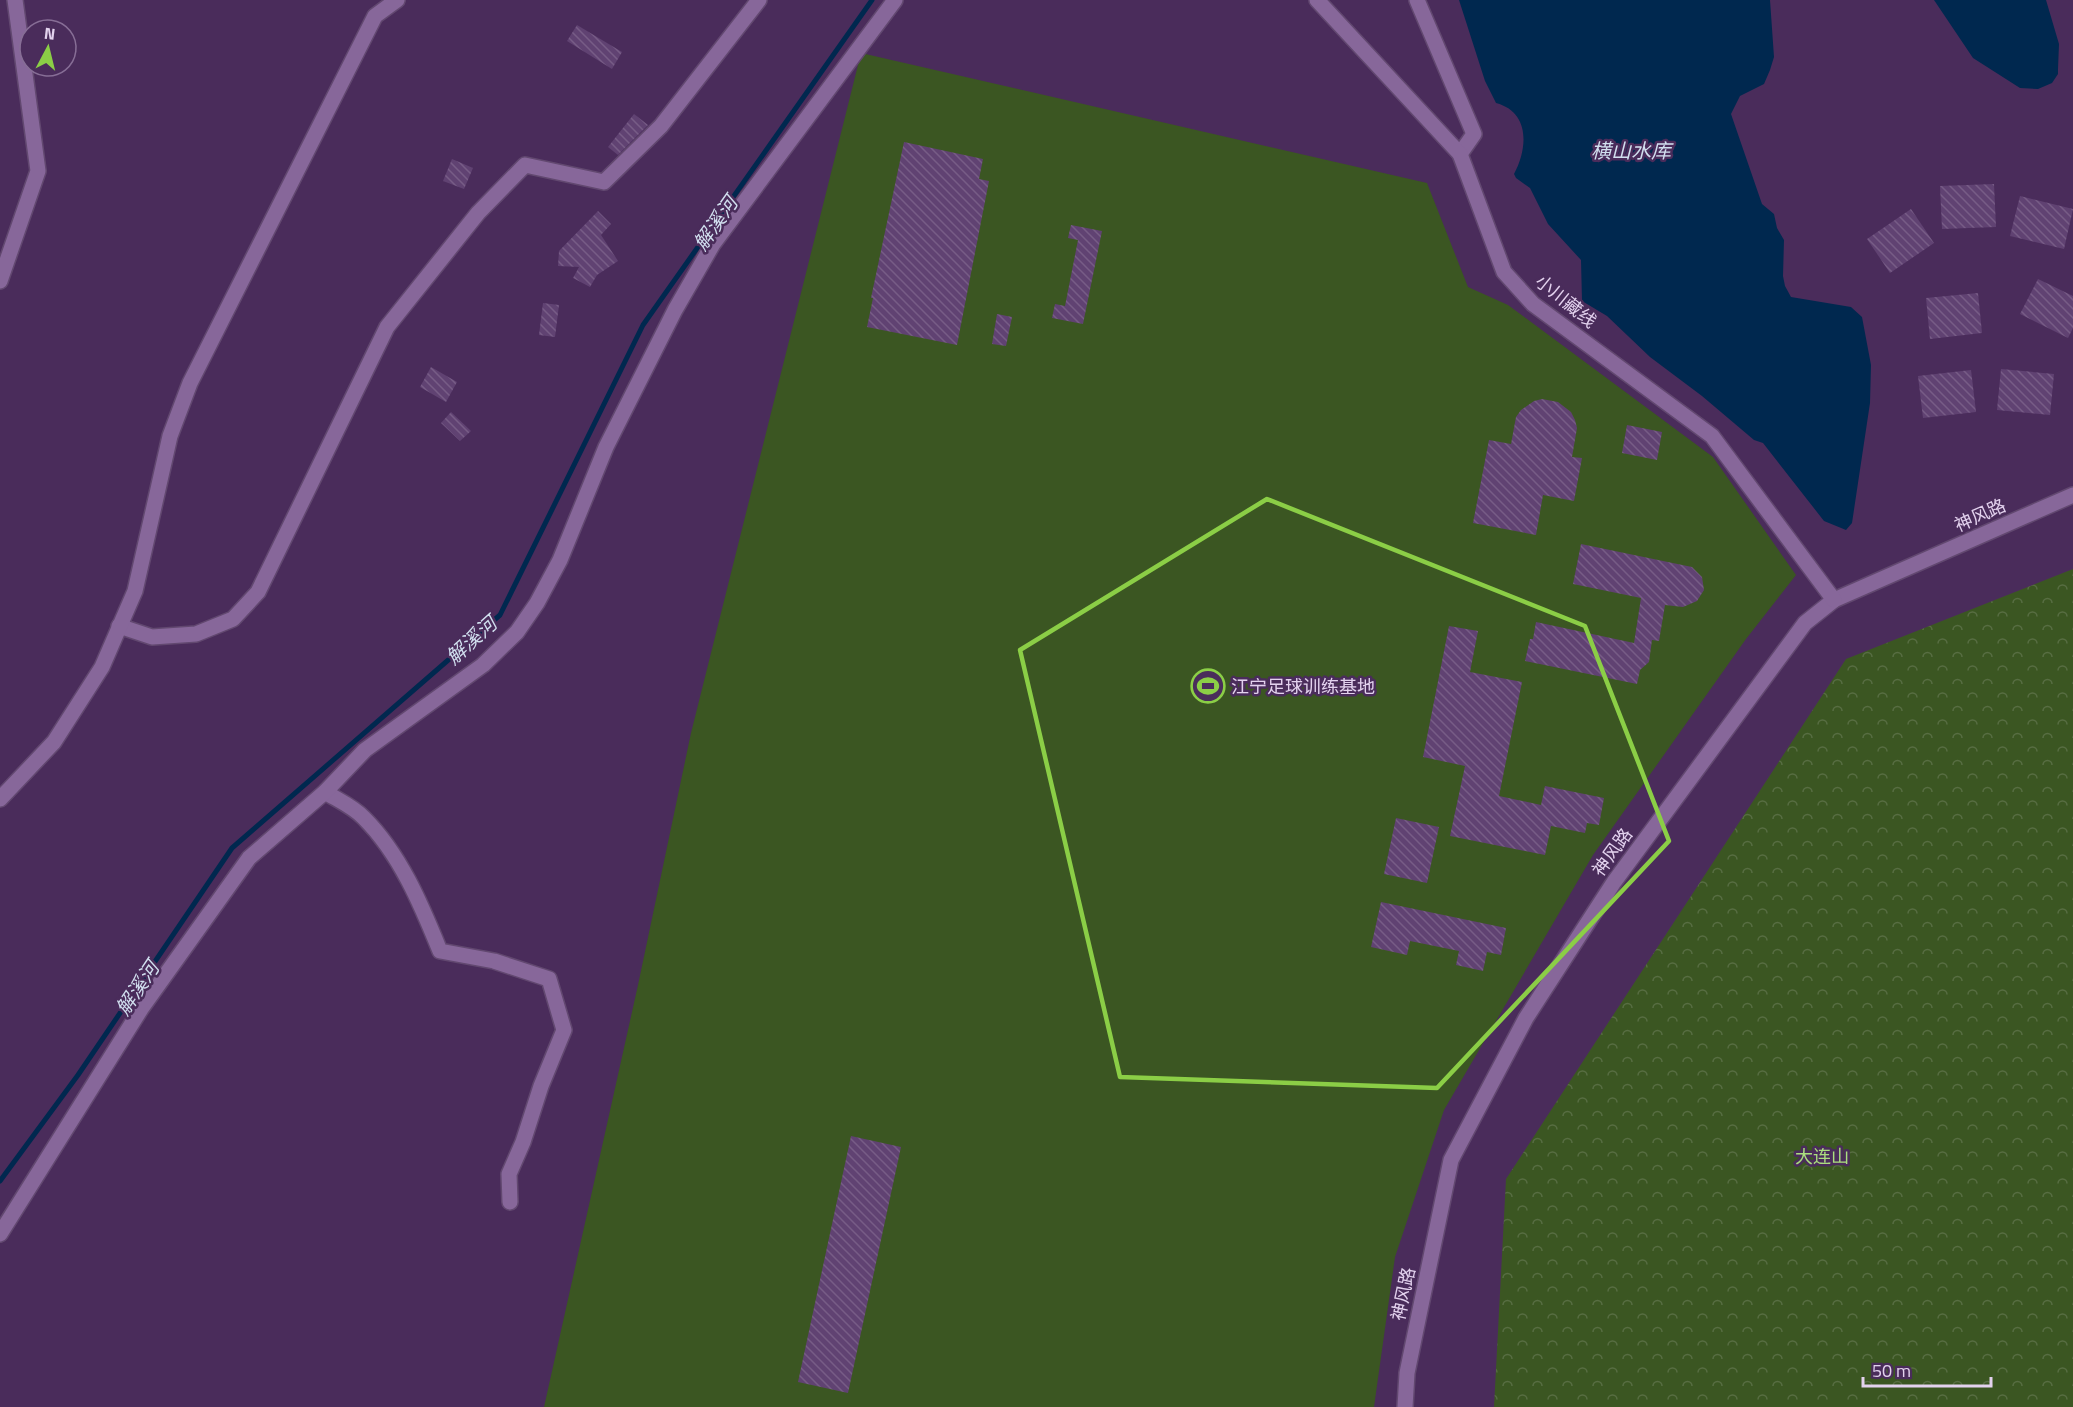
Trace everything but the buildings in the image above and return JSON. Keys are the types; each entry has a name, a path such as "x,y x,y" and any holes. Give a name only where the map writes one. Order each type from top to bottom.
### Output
{"street":[{"path":"0,281 38,171 15,0"},
{"path":"0,799 54,742 102,667 135,591 170,436 190,383 375,16 397,0"},
{"path":"119,626 152,637 196,634 233,619 258,592 387,327 478,213 525,165 604,182 661,126 759,0"},
{"path":"0,1234 141,1009 249,858 326,792 365,750 483,665 517,632 537,603 560,560 606,447 675,310 713,244 895,0"},
{"name":"小川藏线","path":"1317,0 1460,154 1504,272 1533,304 1712,436 1833,600"},
{"path":"1417,0 1474,134 1460,154"},
{"name":"神风路","path":"1405,1407 1407,1373 1452,1160 1526,1018 1614,882 1656,824 1805,623 1833,600 2073,495"},
{"path":"326,792 363,816 394,854 425,913 440,951 494,961 549,979 564,1030 509,1174 510,1202"}],"highlighted area":[{"path":"1267,499 1585,626 1669,841 1437,1088 1120,1077 1020,650"}],"green space":[{"name":"江宁足球训练基地","path":"861,53 1427,183 1468,287 1508,305 1713,457 1796,575 1746,639 1593,855 1444,1110 1395,1257 1374,1407 544,1407 638,985 691,733"},
{"name":"大连山","path":"2073,569 2073,1407 1494,1407 1506,1179 1846,659"}],"water":[{"name":"横山水库","path":"1459,0 1770,0 1774,57 1770,70 1764,84 1740,96 1731,114 1762,204 1774,214 1777,228 1784,240 1783,276 1791,297 1851,307 1862,317 1871,365 1870,403 1852,523 1846,530 1824,521 1763,443 1754,440 1702,396 1650,357 1607,316 1582,301 1581,260 1548,224 1530,188 1514,174 1522,153 1523,132 1515,114 1496,103 1485,81"},
{"path":"1934,0 2046,0 2059,44 2058,74 2052,83 2038,89 2020,88 1973,58"}],"waterway":[{"name":"解溪河","path":"0,1181 78,1075 232,848 500,615 643,325 872,0"}],"place":[{"name":"江宁足球训练基地","path":"1208,686"}]}
